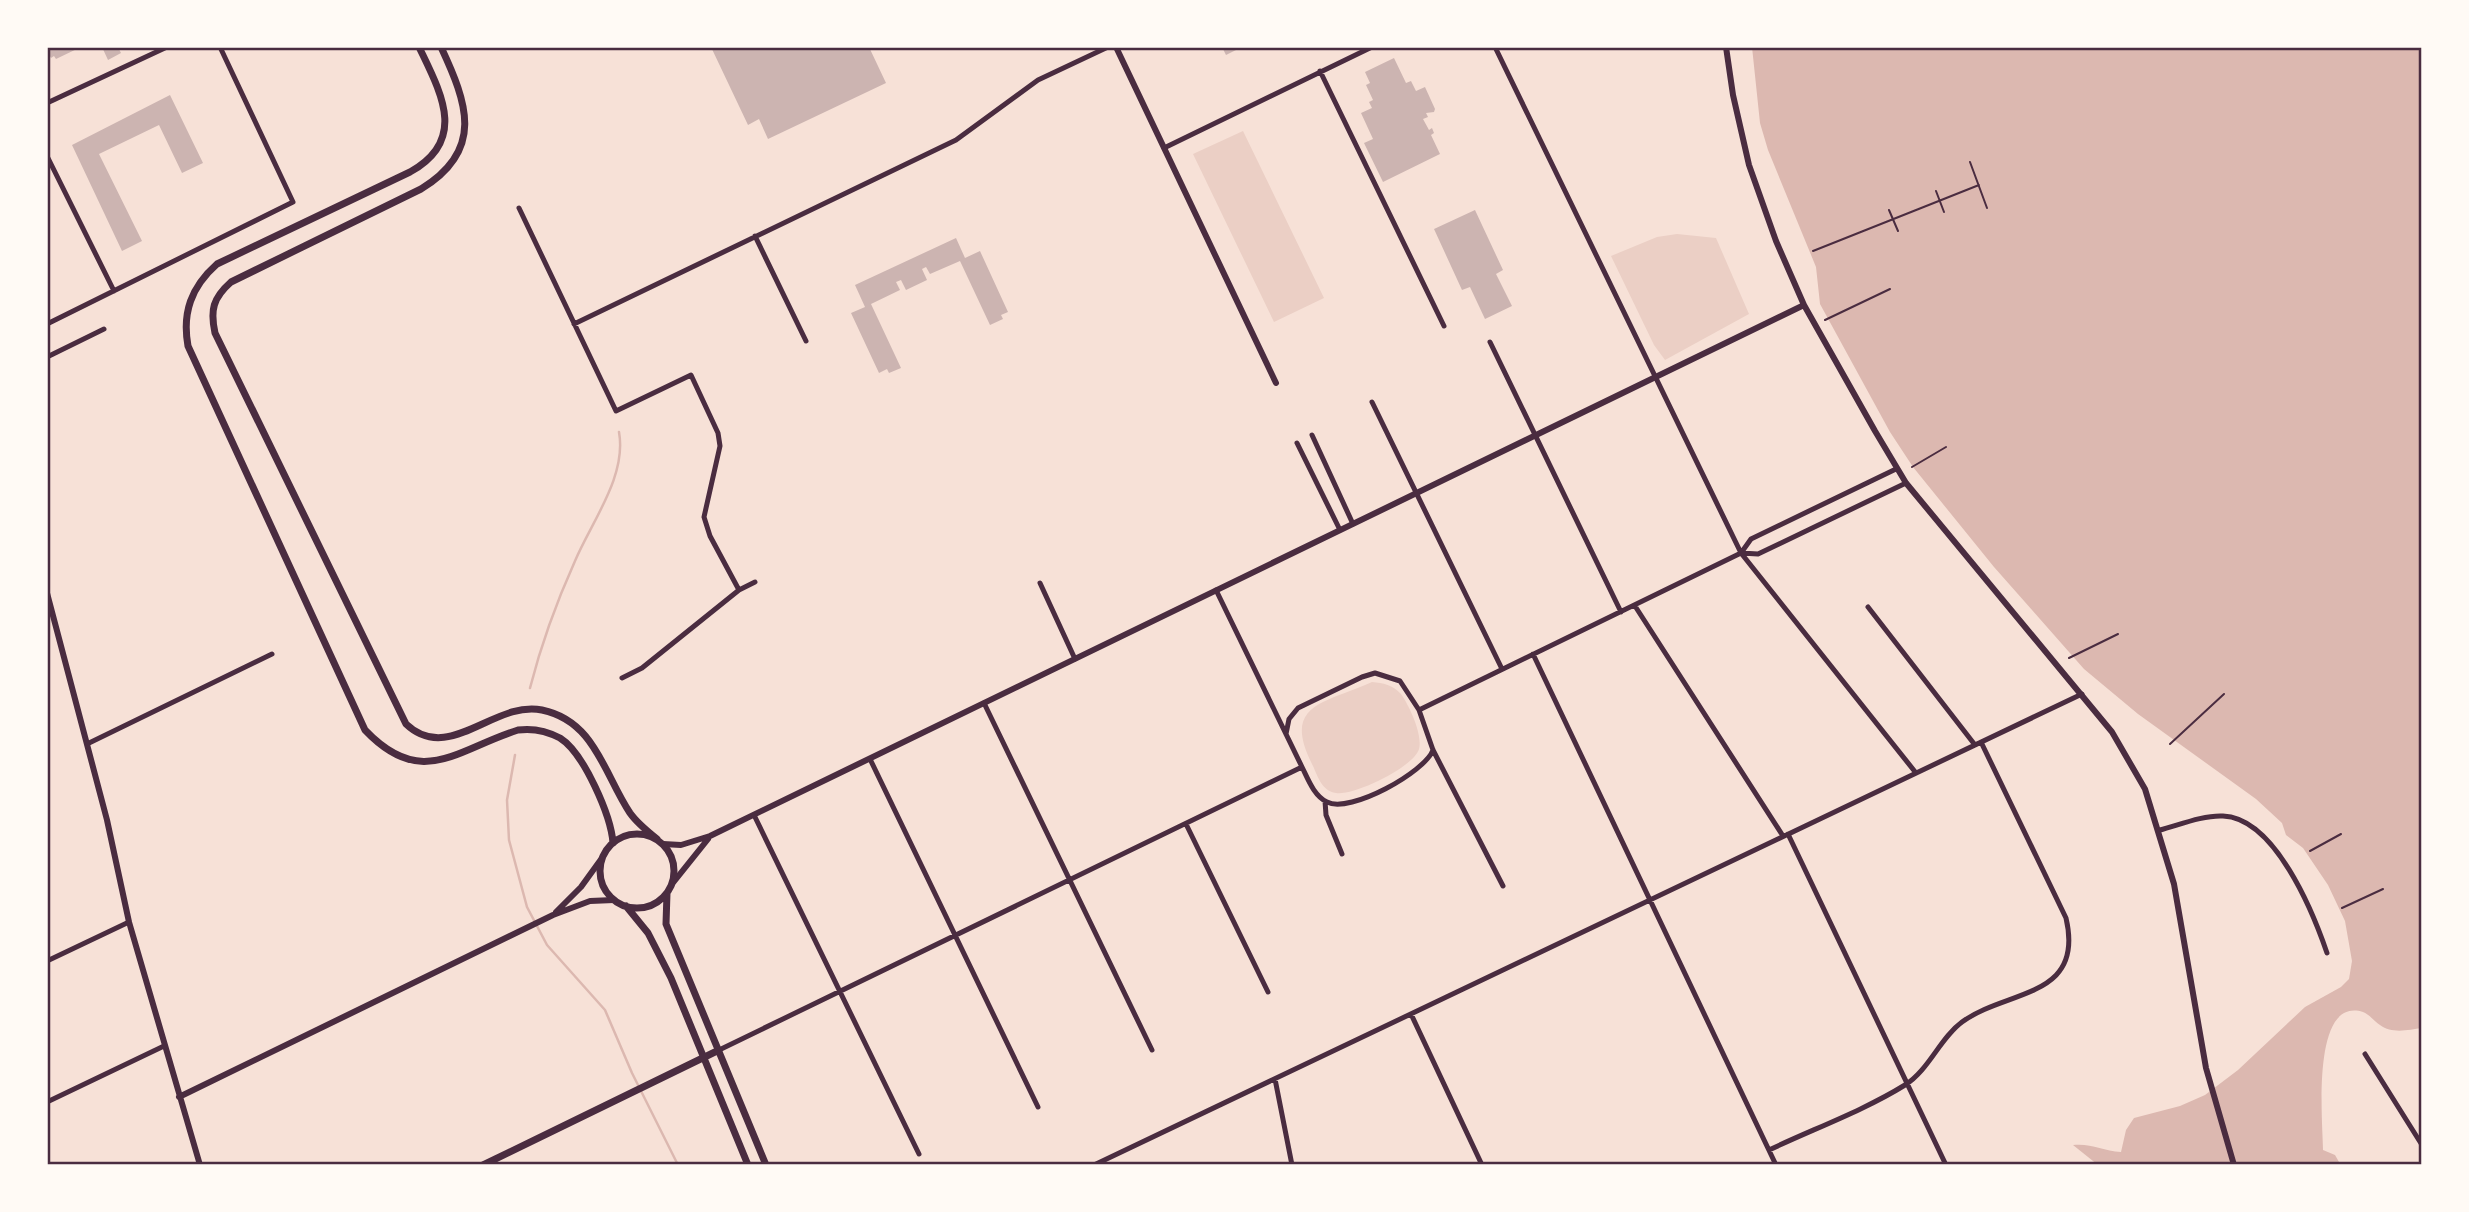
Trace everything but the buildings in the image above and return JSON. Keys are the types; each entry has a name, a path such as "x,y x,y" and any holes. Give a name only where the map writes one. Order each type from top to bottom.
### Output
{"main road":[{"path":"419,47 441,94 446,121 442,141 431,158 410,173 216,264 201,279 189,303 186,332 188,346 365,730 397,756 435,762 464,754 518,730 541,731 568,745 587,773 610,824 613,843"},
{"path":"441,47 459,86 467,120 460,147 445,172 421,189 242,275 215,298 212,321 229,363 405,724 421,736 442,738 522,709 542,710 566,719 579,728 598,750 631,814 660,842 673,863 672,884 667,893 648,906 626,906 614,900 601,881 602,858 613,843 634,834 660,842"},
{"path":"667,893 666,924 766,1165"},
{"path":"626,906 656,948 748,1165"},
{"path":"483,1165 718,1051"}],"street":[{"path":"47,103 167,47"},
{"path":"47,324 293,202 220,47"},
{"path":"574,324 956,140 1038,80 1108,47"},
{"path":"1115,47 1276,383"},
{"path":"1164,148 1372,47"},
{"path":"1495,47 1741,553 1916,773"},
{"path":"1726,47 1733,95 1749,165 1776,241 1804,305 1896,469 2082,694 2128,757 2145,789 2160,830 2174,884 2197,1028 2234,1165"},
{"path":"1320,71 1444,326"},
{"path":"47,156 114,291"},
{"path":"519,208 616,411 691,375 719,433 720,446 704,517 709,536 739,590"},
{"path":"755,236 806,341"},
{"path":"660,842 681,845 710,836 1416,492 1657,379 1804,305"},
{"path":"47,357 104,329"},
{"path":"1490,342 1621,612"},
{"path":"1372,402 1502,669"},
{"path":"1312,435 1353,524"},
{"path":"1297,443 1339,530"},
{"path":"1419,710 1741,553 1751,539 1896,469"},
{"path":"1741,553 1758,554 1906,483"},
{"path":"622,678 642,668 739,590 755,582"},
{"path":"1040,583 1075,659"},
{"path":"1216,590 1302,767 1315,792 1325,802 1345,804 1376,792 1421,768 1433,750"},
{"path":"47,593 87,744 128,922 200,1165"},
{"path":"1635,606 1786,835 1946,1165"},
{"path":"1769,1150 1907,1084 1964,1021 2038,990 2050,981 2065,960 2069,947 2066,918 1978,744 1868,607"},
{"path":"87,744 272,654"},
{"path":"1533,654 1776,1165"},
{"path":"1286,734 1289,719 1298,708 1375,673 1400,681 1419,710 1433,750 1503,886"},
{"path":"1094,1165 2082,694"},
{"path":"984,703 1152,1050"},
{"path":"870,759 1038,1107"},
{"path":"718,1051 1302,767"},
{"path":"1325,802 1326,815 1342,854"},
{"path":"754,815 919,1154"},
{"path":"2160,830 2225,815 2253,829 2289,867 2327,953"},
{"path":"1186,824 1268,992"},
{"path":"672,884 710,836"},
{"path":"553,915 581,887 602,858"},
{"path":"179,1097 553,915 590,901 614,900"},
{"path":"47,961 128,922"},
{"path":"1411,1014 1482,1165"},
{"path":"47,1102 163,1046"},
{"path":"2365,1054 2422,1145"},
{"path":"1275,1079 1292,1165"}],"path":[{"path":"1970,162 1987,208"},
{"path":"1813,251 1979,185"},
{"path":"1936,191 1944,212"},
{"path":"1889,210 1898,231"},
{"path":"1825,320 1890,289"},
{"path":"1912,467 1946,447"},
{"path":"2069,657 2118,634"},
{"path":"2170,744 2224,694"},
{"path":"2310,851 2341,834"},
{"path":"2342,908 2383,889"}],"shaded area":[{"path":"1752,47 2422,47 2422,1028 2390,1030 2363,1012 2346,1012 2334,1023 2323,1065 2322,1116 2323,1150 2335,1155 2339,1162 2337,1165 2098,1165 2073,1145 2121,1152 2126,1130 2134,1118 2180,1106 2205,1095 2238,1070 2305,1007 2341,987 2349,979 2352,961 2345,921 2328,885 2303,848 2286,835 2282,823 2256,799 2138,714 2084,669 1994,567 1913,467 1890,432 1820,304 1816,267 1768,150 1760,123"},
{"path":"1243,131 1324,298 1274,322 1193,154"},
{"path":"1677,234 1716,238 1749,314 1665,360 1654,345 1611,256 1657,237"},
{"path":"1372,682 1388,685 1401,694 1417,728 1419,749 1406,764 1382,779 1345,793 1331,792 1319,779 1304,745 1302,730 1305,718 1323,702"}],"waterway":[{"path":"530,688 544,639 562,592 613,482 620,449 619,432"},
{"path":"515,755 507,800 509,840 527,907 547,945 605,1010 632,1073 678,1165"}]}
